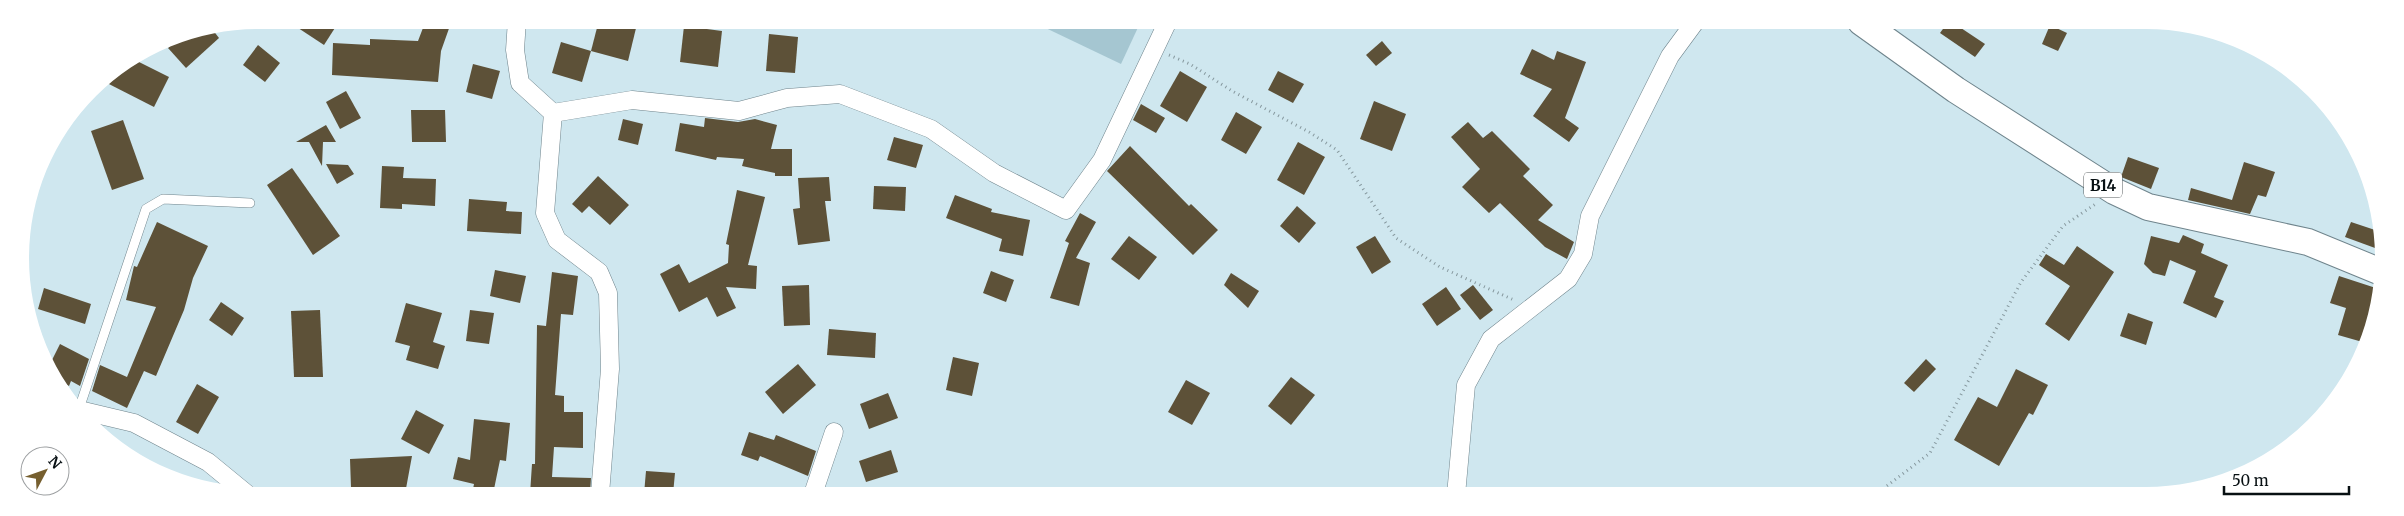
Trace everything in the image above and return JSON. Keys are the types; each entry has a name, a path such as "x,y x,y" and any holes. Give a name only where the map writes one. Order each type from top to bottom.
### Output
{"main road":[{"name":"B14","path":"1871,29 1956,90 2114,191 2148,207 2308,242 2375,270"}],"street":[{"path":"516,29 515,50 520,84 553,113"},
{"path":"553,113 632,100 739,111 787,98 840,94 931,129 994,173 1066,210 1102,160 1164,29"},
{"path":"1457,487 1466,385 1491,339 1568,279 1583,254 1590,216 1670,56 1690,29"},
{"path":"553,113 545,213 557,240 599,272 608,293 610,369 601,487"},
{"path":"88,412 134,422 208,462 238,486"},
{"path":"815,487 834,432"}],"lane":[{"path":"79,402 146,209 163,200 250,203"}],"path":[{"path":"1154,49 1190,64 1232,91 1309,132 1337,150 1396,238 1440,266 1531,308"},
{"path":"1885,487 1930,453 2021,282 2064,226 2114,191"}],"shaded area":[{"path":"1048,29 1137,29 1121,64"}],"building":[{"path":"300,29 334,29 324,45"},
{"path":"423,29 449,29 441,51 438,82 332,75 333,43 370,45 370,39 418,41"},
{"path":"597,29 636,29 628,61 591,51"},
{"path":"684,29 722,31 718,67 680,62"},
{"path":"1943,29 1962,29 1985,44 1975,57 1940,33"},
{"path":"2048,29 2058,29 2067,33 2058,51 2042,44"},
{"path":"213,33 219,38 186,68 168,48 184,41"},
{"path":"769,34 798,37 795,73 766,71"},
{"path":"1382,41 1392,53 1376,66 1366,55"},
{"path":"561,42 591,51 582,82 552,73"},
{"path":"258,45 280,63 265,82 243,65"},
{"path":"1532,49 1554,60 1557,51 1586,62 1565,118 1579,128 1569,142 1533,116 1552,89 1520,74"},
{"path":"139,62 169,77 154,107 109,84"},
{"path":"473,64 500,71 492,99 466,92"},
{"path":"1180,71 1207,87 1187,122 1160,106"},
{"path":"1278,71 1304,84 1293,103 1268,90"},
{"path":"346,91 361,118 340,129 326,102"},
{"path":"1374,101 1406,114 1392,151 1360,139"},
{"path":"1141,104 1165,118 1156,133 1133,120"},
{"path":"411,110 445,110 446,142 412,142"},
{"path":"1236,112 1262,127 1246,154 1221,140"},
{"path":"705,118 738,122 755,119 777,125 771,149 792,149 792,176 775,176 775,173 742,166 744,159 717,157 716,160 675,151 680,123 704,127"},
{"path":"623,119 643,124 638,145 618,140"},
{"path":"123,120 144,179 112,190 91,131"},
{"path":"1468,122 1483,138 1492,131 1530,169 1523,176 1553,205 1538,220 1574,242 1567,259 1545,247 1500,203 1489,213 1462,187 1480,169 1451,137"},
{"path":"326,125 336,142 323,142 322,166 309,142 296,142"},
{"path":"894,137 923,145 916,168 887,160"},
{"path":"1298,142 1325,157 1304,195 1277,180"},
{"path":"1130,146 1189,206 1191,204 1218,230 1193,255 1107,171"},
{"path":"2128,157 2159,168 2151,189 2121,177"},
{"path":"2244,162 2275,172 2266,197 2258,195 2250,214 2188,200 2191,188 2232,200"},
{"path":"326,164 348,165 354,174 337,184"},
{"path":"382,166 404,167 403,178 436,179 435,206 402,204 402,209 380,208"},
{"path":"292,168 340,236 313,255 267,185"},
{"path":"598,176 629,205 610,225 589,206 582,213 572,204"},
{"path":"829,177 831,201 825,201 830,241 798,245 793,209 800,208 798,178"},
{"path":"874,186 906,187 905,211 873,209"},
{"path":"737,190 765,197 748,265 757,266 756,289 726,287 736,308 717,317 707,297 679,312 660,274 679,264 689,283 728,263 729,245 726,244"},
{"path":"955,195 992,209 991,212 1030,220 1023,256 999,251 1002,239 946,218"},
{"path":"469,199 507,202 506,211 522,212 521,234 467,231"},
{"path":"1297,206 1316,223 1299,243 1280,226"},
{"path":"1080,213 1096,222 1076,258 1090,263 1079,306 1050,298 1069,243 1065,241"},
{"path":"157,222 208,246 193,278 184,310 156,376 144,371 127,408 92,391 100,365 127,377 156,307 126,300 134,266 137,267"},
{"path":"2351,222 2373,229 2375,248 2345,237"},
{"path":"2183,235 2204,244 2201,253 2228,265 2214,297 2224,301 2216,318 2183,303 2196,271 2170,260 2165,276 2153,273 2144,264 2151,236 2179,243"},
{"path":"1129,236 1157,257 1139,280 1111,259"},
{"path":"1375,236 1391,262 1372,274 1356,247"},
{"path":"2077,246 2114,272 2069,341 2045,324 2070,286 2039,265 2046,254 2064,265"},
{"path":"495,270 526,276 520,303 490,296"},
{"path":"991,271 1014,280 1006,302 983,293"},
{"path":"552,272 578,276 573,315 561,314 555,395 564,396 564,412 583,412 583,448 554,447 552,477 591,478 590,487 530,487 532,464 535,464 537,325 546,326"},
{"path":"1231,273 1259,291 1248,308 1224,285"},
{"path":"2339,276 2373,287 2371,303 2360,341 2338,335 2346,308 2330,303"},
{"path":"809,285 810,325 784,326 782,286"},
{"path":"1473,285 1493,310 1480,320 1460,295"},
{"path":"1446,287 1461,309 1437,326 1422,304"},
{"path":"44,288 91,304 85,324 38,309"},
{"path":"221,302 244,318 232,336 209,320"},
{"path":"406,303 442,313 433,342 445,346 438,369 406,360 410,346 395,342"},
{"path":"320,310 323,377 294,377 291,311"},
{"path":"470,310 494,313 489,344 466,341"},
{"path":"2128,313 2153,322 2146,345 2120,336"},
{"path":"829,329 876,333 875,358 827,355"},
{"path":"60,344 89,359 80,386 71,381 69,386 67,385 52,360"},
{"path":"953,357 979,363 972,396 946,390"},
{"path":"1926,359 1936,369 1914,392 1904,383"},
{"path":"798,364 816,385 783,414 765,392"},
{"path":"2016,369 2048,385 2033,415 2029,413 1999,466 1954,440 1978,397 1997,407"},
{"path":"1291,377 1315,395 1291,425 1268,406"},
{"path":"1186,380 1210,393 1192,425 1168,412"},
{"path":"197,384 219,397 198,434 176,422"},
{"path":"888,393 898,418 869,429 860,404"},
{"path":"416,410 444,425 429,454 401,439"},
{"path":"474,419 510,423 506,461 500,460 494,487 473,487 474,484 453,479 458,457 470,460"},
{"path":"749,432 774,440 776,435 816,451 808,476 760,456 758,461 741,455"},
{"path":"891,450 898,472 866,482 859,461"},
{"path":"412,456 406,487 351,487 350,459"},
{"path":"646,471 675,473 674,487 645,487"}]}
